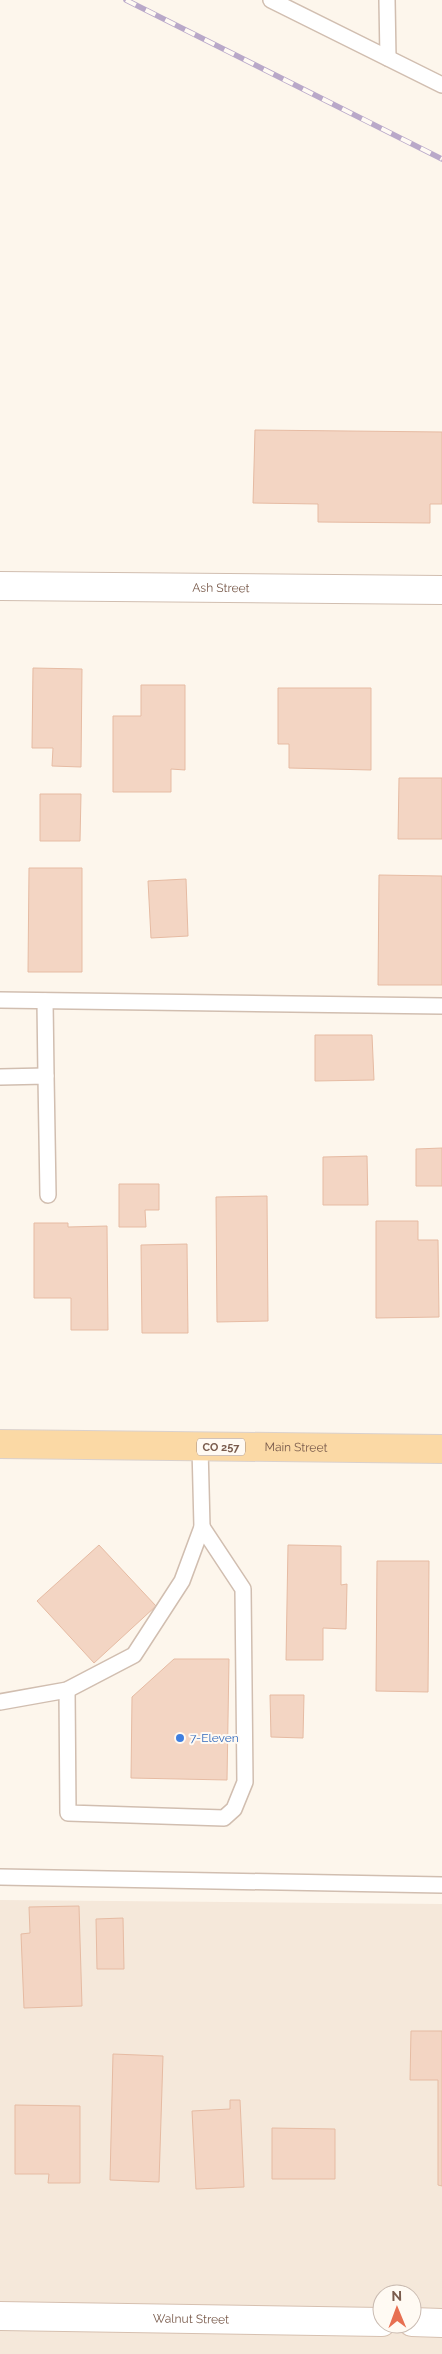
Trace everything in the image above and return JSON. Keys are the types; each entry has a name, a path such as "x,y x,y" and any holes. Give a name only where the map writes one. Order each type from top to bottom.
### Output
{"main road":[{"name":"Main Street","path":"0,1444 442,1449"}],"street":[{"name":"Ash Street","path":"0,586 442,590"},
{"name":"Walnut Street","path":"0,2316 372,2322"},
{"path":"422,2322 442,2322"}],"lane":[{"path":"271,0 442,85"},
{"path":"387,0 388,58"},
{"path":"0,1000 442,1006"},
{"path":"45,1000 48,1195"},
{"path":"0,1077 46,1076"},
{"path":"0,1702 68,1690 134,1655 182,1581 202,1527 200,1447"},
{"path":"68,1690 68,1813 224,1818 234,1809 245,1782 243,1590 202,1527"},
{"path":"0,1876 442,1885"}],"shaded area":[{"path":"0,1900 442,1904 442,2354 0,2354"}],"building":[{"path":"255,430 442,432 442,504 430,504 430,523 318,522 318,504 253,503"},
{"path":"33,668 82,669 81,767 52,766 53,748 32,748"},
{"path":"141,685 185,685 185,770 171,769 171,792 113,792 113,716 141,716"},
{"path":"278,688 371,688 371,770 289,768 289,744 278,744"},
{"path":"399,778 442,778 442,839 398,839"},
{"path":"40,794 81,794 80,841 40,841"},
{"path":"29,868 82,868 82,972 28,972"},
{"path":"379,875 442,876 442,985 378,985"},
{"path":"186,879 188,936 151,938 148,881"},
{"path":"315,1035 372,1035 374,1080 315,1081"},
{"path":"442,1148 442,1186 416,1186 416,1149"},
{"path":"367,1156 368,1205 323,1205 323,1157"},
{"path":"119,1184 159,1184 159,1210 145,1210 146,1227 119,1227"},
{"path":"267,1196 268,1321 217,1322 216,1197"},
{"path":"376,1221 418,1221 418,1240 438,1240 439,1317 376,1318"},
{"path":"34,1223 68,1223 68,1227 107,1226 108,1330 71,1330 71,1298 34,1298"},
{"path":"187,1244 188,1333 142,1333 141,1245"},
{"path":"99,1545 156,1606 94,1663 37,1601"},
{"path":"288,1545 341,1546 341,1585 347,1584 346,1629 323,1628 323,1660 286,1660"},
{"path":"377,1561 429,1561 428,1692 376,1691"},
{"name":"7-Eleven","path":"174,1659 229,1659 227,1780 131,1778 132,1697"},
{"path":"270,1695 304,1695 303,1738 271,1737"},
{"path":"79,1906 82,2006 24,2008 21,1934 30,1933 29,1907"},
{"path":"123,1918 124,1969 97,1969 96,1919"},
{"path":"411,2031 442,2031 442,2186 438,2185 438,2080 410,2080"},
{"path":"113,2054 163,2056 159,2182 110,2180"},
{"path":"230,2100 240,2100 244,2187 196,2189 192,2111 230,2109"},
{"path":"15,2105 80,2106 80,2183 48,2183 49,2174 15,2174"},
{"path":"272,2128 335,2129 335,2179 272,2179"}],"railway":[{"path":"126,0 442,159"}],"place":[{"name":"7-Eleven","path":"180,1738"}]}
